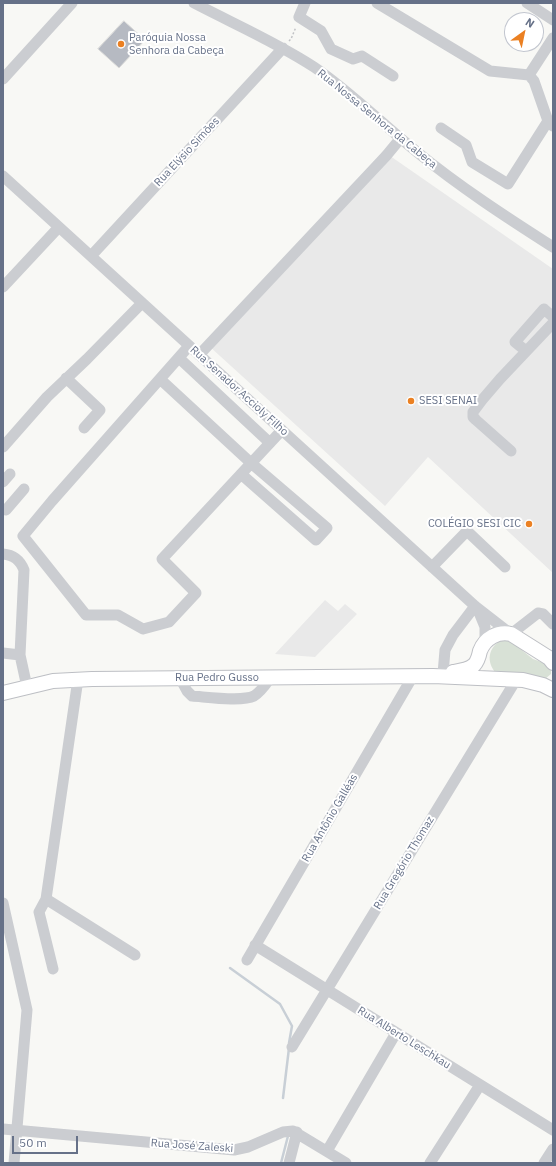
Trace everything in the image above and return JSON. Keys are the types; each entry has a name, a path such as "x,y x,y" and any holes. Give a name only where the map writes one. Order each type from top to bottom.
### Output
{"main road":[{"path":"485,643 495,635 506,632 552,660"},
{"name":"Rua Pedro Gusso","path":"438,675 471,668 479,657 485,643"},
{"path":"479,657 480,669 487,678"},
{"name":"Rua Pedro Gusso","path":"3,692 53,681 78,679 438,675 516,680 532,682 552,688"}],"street":[{"path":"3,79 72,3"},
{"name":"Rua Nossa Senhora da Cabeça","path":"194,3 283,48 314,68 345,90 400,139 464,188 553,247"},
{"path":"305,3 300,17 321,31 331,49 353,59 362,56 393,76"},
{"path":"377,3 490,71 529,75 534,81 550,123 508,184 472,162 466,146 440,128"},
{"path":"527,3 553,20"},
{"path":"529,75 553,38"},
{"name":"Rua Elýsio Simões","path":"91,256 283,48"},
{"path":"199,355 386,156 400,139"},
{"name":"Rua Senador Accioly Filho","path":"3,176 432,567 476,606 511,634"},
{"path":"3,287 59,227"},
{"path":"3,447 47,397 142,303"},
{"path":"526,351 515,342 544,309 553,317"},
{"path":"511,451 473,417 473,412 500,379 553,323"},
{"path":"189,346 23,536 86,615 118,615 143,629 169,622 196,593 162,559 282,430"},
{"path":"179,358 270,443"},
{"path":"66,378 100,410 84,428"},
{"path":"160,379 251,463 327,528 316,540 241,474"},
{"path":"7,512 24,489"},
{"path":"432,567 467,531 505,567"},
{"path":"3,554 13,556 18,559 22,565 24,575 20,655 27,686"},
{"path":"438,675 445,650 453,635 476,606"},
{"name":"Rua Senador Accioly Filho","path":"476,606 485,627 485,643"},
{"path":"511,634 538,613 542,614 553,624"},
{"path":"3,653 20,655"},
{"name":"Rua Antônio Galléas","path":"247,960 413,676"},
{"path":"180,678 186,691 192,696 242,699 254,696 261,691 270,677"},
{"path":"53,969 39,912 46,899 78,679"},
{"name":"Rua Gregório Thomaz","path":"292,1047 516,680"},
{"path":"46,899 135,955"},
{"path":"3,903 28,1010 14,1163"},
{"name":"Rua Alberto Leschkau","path":"255,945 553,1130"},
{"path":"326,1151 396,1033"},
{"path":"430,1163 480,1085"},
{"name":"Rua José Zaleski","path":"3,1129 234,1150 248,1147 289,1130 297,1132"},
{"path":"289,1163 297,1132 346,1163"},
{"path":"544,1163 553,1149"}],"path":[{"path":"291,39 300,17"}],"shaded area":[{"name":"SESI SENAI","path":"383,151 553,269 553,573 428,457 385,506 209,346"},
{"path":"325,600 338,611 345,604 357,614 315,657 275,654"},
{"path":"501,640 509,640 533,659 544,663 551,669 551,674 545,679 496,673 491,664 490,655 493,647"}],"building":[{"name":"Paróquia Nossa Senhora da Cabeça","path":"124,21 145,40 119,68 98,49"}],"waterway":[{"path":"230,968 280,1004 292,1026 289,1043"},
{"path":"283,1098 289,1048"},
{"path":"281,1163 288,1136"}],"place":[{"name":"Paróquia Nossa Senhora da Cabeça","path":"121,44"},
{"name":"SESI SENAI","path":"411,401"},
{"name":"COLÉGIO SESI CIC","path":"529,524"}]}
